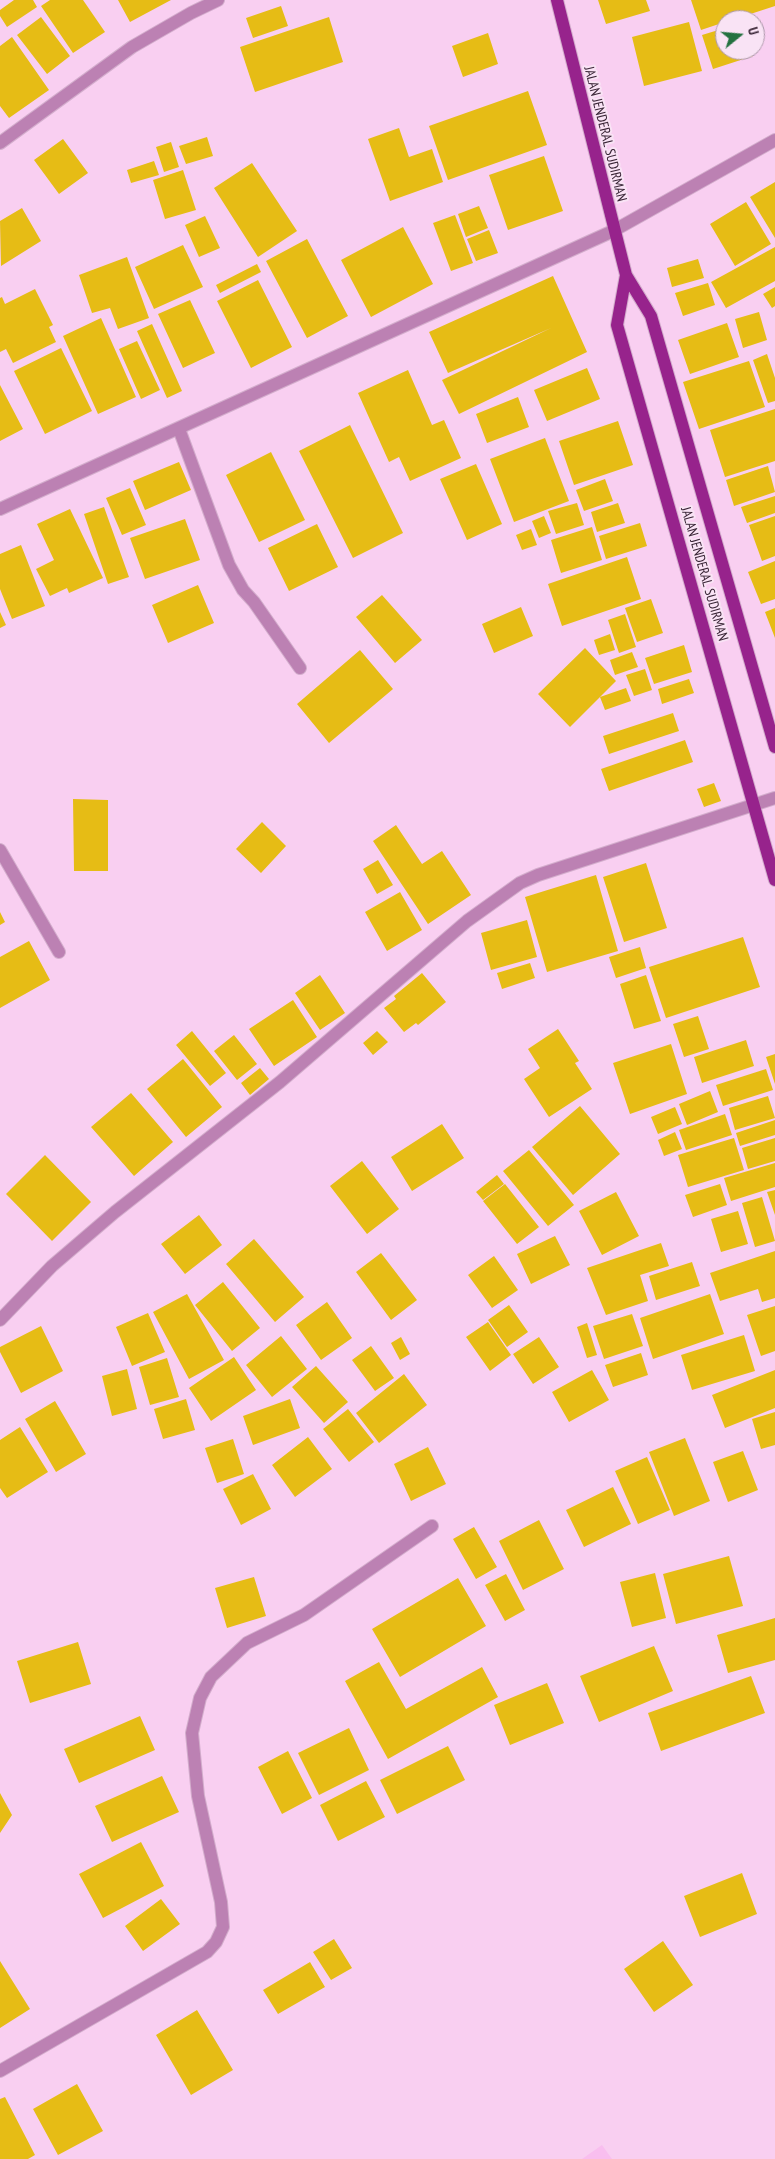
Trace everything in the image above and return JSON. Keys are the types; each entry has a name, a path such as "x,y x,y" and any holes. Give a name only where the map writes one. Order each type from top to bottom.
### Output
{"main road":[{"name":"JALAN JENDERAL SUDIRMAN","path":"557,0 613,231 626,275 651,316 775,747"},
{"name":"JALAN JENDERAL SUDIRMAN","path":"626,275 617,324 755,804 775,880"}],"street":[{"path":"0,143 132,47 191,13 218,0"},
{"path":"0,509 613,231 775,140"},
{"path":"179,429 229,565 243,590 254,602 300,668"},
{"path":"0,1320 52,1266 108,1218 280,1082 467,921 520,883 538,875 775,798"},
{"path":"0,850 59,952"},
{"path":"0,2071 207,1952 216,1942 223,1927 221,1902 198,1796 192,1733 200,1698 211,1677 247,1643 304,1615 432,1526"}],"shaded area":[{"path":"602,2145 612,2159 582,2159"}],"building":[{"path":"14,0 33,0 37,7 7,27 0,16 0,10"},
{"path":"50,0 83,0 105,32 73,53 41,6"},
{"path":"118,0 171,0 130,22"},
{"path":"598,0 646,0 650,11 606,24"},
{"path":"691,0 775,0 775,6 763,10 715,10 715,25 701,30"},
{"path":"281,6 288,26 253,38 246,18"},
{"path":"41,17 70,56 47,74 17,35"},
{"path":"329,17 343,62 255,92 240,47"},
{"path":"689,22 702,71 644,86 632,37"},
{"path":"715,31 715,60 741,60 713,69 702,35"},
{"path":"488,33 498,64 463,77 452,46"},
{"path":"12,37 49,90 9,118 0,106 0,46"},
{"path":"528,91 547,145 448,180 429,126"},
{"path":"399,128 409,157 432,149 443,182 390,201 368,139"},
{"path":"207,137 213,156 186,164 179,146"},
{"path":"63,139 88,173 59,194 34,160"},
{"path":"171,142 179,167 164,172 156,147"},
{"path":"544,156 563,211 508,230 489,175"},
{"path":"154,161 159,175 131,183 127,170"},
{"path":"252,163 297,231 258,257 214,188"},
{"path":"183,170 196,210 165,219 153,180"},
{"path":"775,182 775,238 750,197"},
{"path":"746,202 771,244 735,266 710,224"},
{"path":"479,206 488,228 466,237 458,214"},
{"path":"22,208 41,241 1,266 0,221"},
{"path":"455,215 473,263 451,271 433,223"},
{"path":"205,216 220,248 199,257 185,225"},
{"path":"403,227 433,284 371,317 341,260"},
{"path":"489,230 498,253 476,261 467,239"},
{"path":"307,239 348,316 307,338 266,261"},
{"path":"183,245 203,287 154,309 135,267"},
{"path":"775,247 775,281 726,308 711,282"},
{"path":"127,257 149,318 118,329 110,308 92,313 79,275"},
{"path":"698,259 704,278 672,287 667,268"},
{"path":"257,264 261,272 220,293 216,285"},
{"path":"553,276 587,352 459,414 442,380 551,328 448,373 429,332"},
{"path":"258,280 292,347 251,368 217,301"},
{"path":"708,283 715,305 683,316 675,293"},
{"path":"775,287 775,306 772,308 763,294"},
{"path":"35,289 53,325 49,327 56,342 13,363 6,349 0,352 0,298 2,297 5,304"},
{"path":"190,300 215,353 183,368 158,314"},
{"path":"759,312 767,340 743,348 735,319"},
{"path":"101,318 136,397 98,414 63,336"},
{"path":"727,323 739,357 690,374 678,340"},
{"path":"152,324 182,391 167,398 137,331"},
{"path":"137,341 160,390 141,399 119,349"},
{"path":"61,348 92,411 45,434 14,371"},
{"path":"767,354 775,378 775,401 768,403 753,360"},
{"path":"749,361 765,407 699,429 683,382"},
{"path":"587,368 600,399 547,421 534,390"},
{"path":"408,370 432,425 444,420 461,458 410,481 399,457 389,462 358,393"},
{"path":"0,385 23,429 0,441"},
{"path":"518,397 529,427 487,443 476,414"},
{"path":"775,409 775,461 725,477 710,430"},
{"path":"618,421 633,465 574,485 559,441"},
{"path":"350,425 403,533 353,558 299,451"},
{"path":"545,438 569,501 514,522 490,459"},
{"path":"271,452 305,520 259,542 226,475"},
{"path":"179,462 191,490 145,510 133,481"},
{"path":"476,464 502,524 467,540 440,479"},
{"path":"768,466 775,492 734,506 726,480"},
{"path":"605,479 613,501 584,511 576,490"},
{"path":"130,488 146,525 122,535 106,498"},
{"path":"775,496 775,513 747,523 741,507"},
{"path":"577,503 584,525 556,534 548,511"},
{"path":"618,503 625,523 597,532 591,512"},
{"path":"104,507 129,577 108,584 84,514"},
{"path":"70,509 103,578 69,593 67,588 50,596 36,569 54,560 37,524"},
{"path":"544,516 551,533 539,538 532,521"},
{"path":"775,516 775,556 762,561 749,525"},
{"path":"185,519 200,560 145,579 130,538"},
{"path":"640,523 647,546 606,559 599,536"},
{"path":"317,524 338,567 289,591 268,548"},
{"path":"592,527 602,560 561,573 551,540"},
{"path":"531,529 537,545 522,550 516,535"},
{"path":"21,545 45,606 12,619 0,589 0,554"},
{"path":"627,557 641,599 562,626 548,584"},
{"path":"775,561 775,599 761,604 748,572"},
{"path":"198,585 214,623 168,643 152,605"},
{"path":"382,595 422,640 395,663 356,617"},
{"path":"651,599 663,633 637,642 625,608"},
{"path":"521,607 533,636 494,653 482,624"},
{"path":"775,608 775,638 765,612"},
{"path":"0,612 6,625 0,628"},
{"path":"625,614 636,647 619,653 608,620"},
{"path":"610,634 615,650 599,655 594,640"},
{"path":"684,645 692,672 654,684 645,658"},
{"path":"585,648 616,681 570,727 538,694"},
{"path":"360,650 393,689 329,743 297,704"},
{"path":"632,652 638,667 615,675 610,660"},
{"path":"645,669 652,690 634,696 626,675"},
{"path":"689,679 694,693 662,704 658,689"},
{"path":"626,688 631,701 605,710 600,697"},
{"path":"673,713 679,731 609,754 603,736"},
{"path":"685,740 693,762 609,791 601,769"},
{"path":"714,783 721,801 704,807 697,789"},
{"path":"73,799 108,800 108,871 74,871"},
{"path":"262,822 286,846 261,873 236,849"},
{"path":"396,825 422,864 442,851 471,895 428,924 373,841"},
{"path":"378,860 393,885 377,894 363,869"},
{"path":"646,863 667,928 624,942 603,877"},
{"path":"596,875 618,951 547,972 525,897"},
{"path":"400,892 422,930 387,951 365,912"},
{"path":"0,912 5,922 0,925"},
{"path":"527,920 537,957 491,970 481,933"},
{"path":"743,937 760,987 666,1018 649,967"},
{"path":"29,941 50,980 0,1008 0,957"},
{"path":"640,947 646,968 616,978 609,957"},
{"path":"530,963 535,978 502,989 497,973"},
{"path":"422,973 446,1002 418,1025 416,1023 404,1032 384,1008 396,999 394,996"},
{"path":"320,975 345,1013 320,1030 295,993"},
{"path":"646,975 661,1021 634,1029 620,984"},
{"path":"293,1000 317,1037 274,1066 249,1029"},
{"path":"698,1016 709,1049 684,1057 673,1024"},
{"path":"558,1029 579,1061 575,1063 592,1089 549,1117 524,1079 540,1068 528,1049"},
{"path":"192,1031 226,1073 210,1086 176,1045"},
{"path":"377,1031 388,1042 373,1055 363,1043"},
{"path":"234,1035 257,1064 237,1080 214,1051"},
{"path":"746,1040 754,1066 702,1083 694,1057"},
{"path":"671,1044 687,1094 630,1114 613,1063"},
{"path":"775,1054 775,1084 766,1057"},
{"path":"183,1059 222,1107 186,1137 147,1089"},
{"path":"260,1068 269,1079 250,1095 241,1083"},
{"path":"766,1069 773,1090 723,1106 716,1085"},
{"path":"710,1091 718,1112 687,1125 679,1104"},
{"path":"131,1093 173,1142 134,1176 91,1127"},
{"path":"768,1096 775,1118 735,1130 729,1108"},
{"path":"580,1106 620,1154 573,1195 532,1147"},
{"path":"675,1107 682,1124 658,1134 651,1117"},
{"path":"725,1114 732,1135 686,1150 679,1130"},
{"path":"775,1120 775,1135 740,1146 736,1133"},
{"path":"442,1124 464,1158 412,1191 391,1157"},
{"path":"675,1132 682,1149 664,1156 658,1140"},
{"path":"734,1138 744,1170 688,1187 678,1155"},
{"path":"775,1138 775,1161 748,1169 742,1148"},
{"path":"529,1150 574,1205 548,1226 503,1171"},
{"path":"45,1155 91,1202 52,1241 6,1194"},
{"path":"362,1161 399,1209 367,1234 330,1186"},
{"path":"775,1163 775,1187 731,1201 724,1178"},
{"path":"497,1175 504,1184 483,1200 476,1192"},
{"path":"505,1184 539,1227 517,1244 483,1201"},
{"path":"720,1184 727,1205 693,1217 685,1195"},
{"path":"775,1190 775,1215 767,1192"},
{"path":"616,1192 639,1236 602,1255 579,1211"},
{"path":"762,1197 775,1241 755,1247 742,1203"},
{"path":"738,1211 748,1244 721,1252 711,1219"},
{"path":"199,1215 222,1245 185,1274 161,1244"},
{"path":"555,1236 570,1265 531,1284 517,1254"},
{"path":"254,1239 304,1297 275,1322 226,1264"},
{"path":"661,1243 669,1266 640,1275 648,1301 606,1315 587,1268"},
{"path":"775,1251 775,1298 762,1302 758,1289 720,1301 710,1273"},
{"path":"381,1253 417,1300 391,1320 356,1272"},
{"path":"494,1256 518,1290 492,1308 468,1275"},
{"path":"692,1262 700,1286 656,1300 649,1276"},
{"path":"223,1282 260,1328 232,1351 195,1305"},
{"path":"187,1294 224,1360 189,1379 153,1312"},
{"path":"710,1294 724,1334 653,1359 640,1318"},
{"path":"327,1302 352,1338 321,1360 296,1325"},
{"path":"509,1305 528,1332 507,1347 488,1320"},
{"path":"775,1306 775,1351 761,1356 747,1315"},
{"path":"148,1313 165,1352 132,1366 116,1327"},
{"path":"632,1314 643,1346 604,1359 593,1326"},
{"path":"488,1322 511,1355 490,1371 466,1337"},
{"path":"587,1323 597,1355 587,1358 577,1327"},
{"path":"41,1326 63,1371 21,1393 0,1352 0,1347"},
{"path":"744,1335 755,1371 692,1390 681,1355"},
{"path":"281,1336 307,1369 272,1397 246,1365"},
{"path":"401,1337 410,1354 400,1360 391,1343"},
{"path":"539,1337 559,1367 533,1384 513,1354"},
{"path":"371,1346 394,1378 375,1391 352,1360"},
{"path":"641,1353 648,1375 613,1387 605,1365"},
{"path":"234,1357 256,1390 211,1421 189,1388"},
{"path":"167,1358 179,1397 150,1405 139,1367"},
{"path":"316,1366 348,1402 324,1423 292,1387"},
{"path":"127,1369 137,1409 112,1416 102,1376"},
{"path":"592,1370 609,1400 569,1422 552,1392"},
{"path":"775,1370 775,1408 725,1428 712,1395"},
{"path":"404,1374 427,1405 379,1443 356,1413"},
{"path":"186,1399 195,1430 163,1439 154,1409"},
{"path":"290,1399 300,1428 253,1445 243,1416"},
{"path":"55,1401 86,1454 56,1472 25,1419"},
{"path":"348,1409 374,1442 349,1462 323,1429"},
{"path":"775,1412 775,1445 761,1449 752,1419"},
{"path":"20,1427 48,1472 7,1498 0,1488 0,1440"},
{"path":"308,1437 332,1469 295,1497 272,1465"},
{"path":"685,1438 710,1501 674,1516 649,1452"},
{"path":"233,1439 244,1474 217,1483 205,1448"},
{"path":"428,1447 446,1484 411,1501 394,1464"},
{"path":"743,1451 758,1490 728,1502 713,1462"},
{"path":"647,1457 670,1510 638,1524 615,1471"},
{"path":"253,1474 271,1509 241,1525 223,1489"},
{"path":"613,1487 631,1524 584,1547 566,1510"},
{"path":"539,1520 564,1569 523,1590 499,1541"},
{"path":"474,1527 497,1567 476,1579 453,1539"},
{"path":"729,1556 743,1606 676,1624 663,1574"},
{"path":"655,1573 666,1618 632,1627 620,1582"},
{"path":"506,1574 525,1610 505,1621 485,1585"},
{"path":"254,1577 266,1616 227,1628 215,1588"},
{"path":"458,1578 486,1626 400,1677 372,1629"},
{"path":"775,1618 775,1660 728,1673 717,1635"},
{"path":"78,1642 91,1684 30,1703 17,1661"},
{"path":"654,1646 673,1691 599,1722 580,1676"},
{"path":"379,1662 406,1709 482,1667 498,1697 388,1759 345,1681"},
{"path":"751,1676 765,1713 661,1751 648,1713"},
{"path":"547,1683 564,1723 510,1745 494,1705"},
{"path":"140,1716 155,1750 79,1783 64,1749"},
{"path":"349,1728 369,1770 319,1795 298,1753"},
{"path":"448,1746 465,1780 397,1814 380,1780"},
{"path":"288,1751 312,1798 282,1814 258,1767"},
{"path":"162,1776 179,1812 112,1842 95,1806"},
{"path":"366,1781 385,1817 338,1841 320,1805"},
{"path":"0,1793 12,1815 0,1833"},
{"path":"141,1842 164,1886 103,1918 79,1874"},
{"path":"742,1873 757,1914 700,1937 684,1896"},
{"path":"161,1899 180,1924 143,1951 125,1926"},
{"path":"334,1939 352,1968 331,1980 313,1952"},
{"path":"663,1941 693,1985 654,2012 624,1969"},
{"path":"0,1961 30,2009 0,2028"},
{"path":"310,1962 325,1987 278,2014 263,1990"},
{"path":"197,2010 233,2070 191,2095 156,2035"},
{"path":"77,2084 103,2131 58,2155 33,2109"},
{"path":"5,2097 35,2155 28,2159 0,2159 0,2099"}]}
